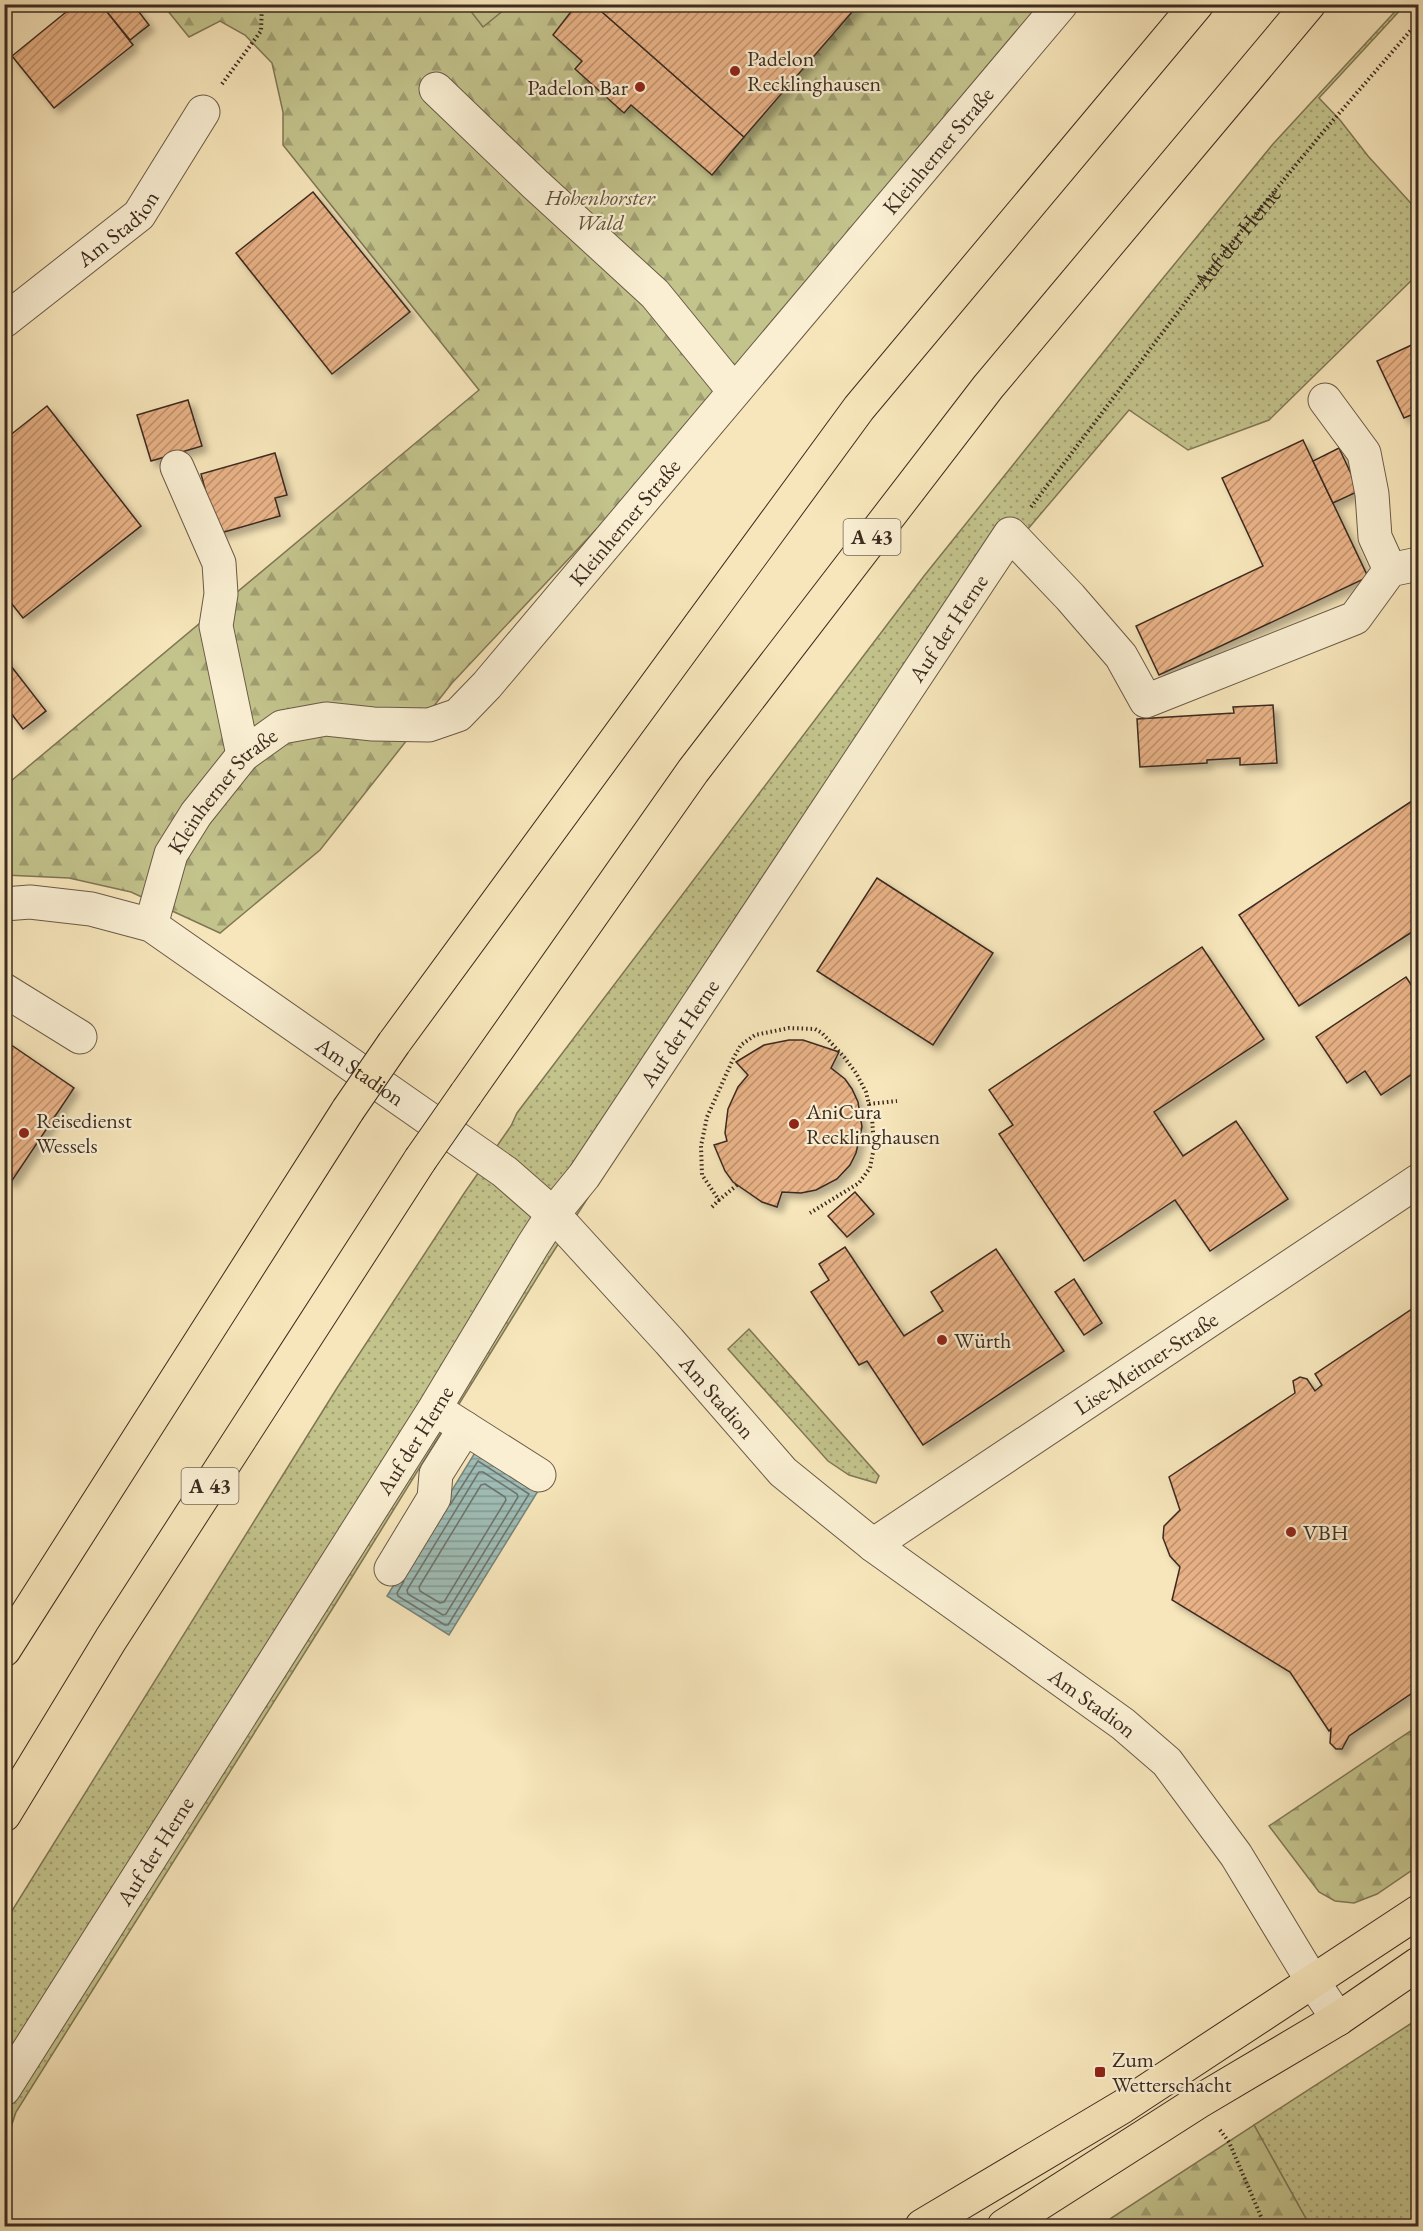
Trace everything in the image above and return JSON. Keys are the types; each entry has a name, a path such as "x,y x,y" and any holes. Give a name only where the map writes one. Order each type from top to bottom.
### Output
{"main road":[{"path":"4,1650 348,1110 394,1043 859,408 1197,4"},
{"name":"A 43","path":"4,1815 111,1639 420,1160 693,771 988,387 1310,4"},
{"path":"922,2226 1122,2107 1419,1912"},
{"path":"1004,2226 1198,2102 1338,2019 1419,1964"}],"street":[{"name":"Kleinherner Straße","path":"151,925 171,854 196,814 243,756 282,727 326,719 373,724 429,725 458,715 487,685 1060,4"},
{"path":"436,89 655,294 734,391"},
{"name":"Am Stadion","path":"4,321 139,215 203,112"},
{"path":"1010,534 1070,597 1121,656 1146,701 1355,618 1404,567 1375,537 1372,494 1364,453 1325,400"},
{"path":"177,467 219,563 221,594 216,626 243,756"},
{"name":"Auf der Herne","path":"4,2089 435,1408 553,1214 591,1166 1010,534"},
{"name":"Am Stadion","path":"4,904 30,903 91,909 151,925 506,1172 553,1214 669,1341 783,1472 873,1545 1123,1724 1167,1762 1236,1855 1338,2019"},
{"path":"4,990 80,1037"},
{"name":"Lise-Meitner-Straße","path":"873,1545 1419,1181"},
{"path":"435,1408 539,1475"},
{"path":"391,1569 434,1498 436,1474 465,1428"}],"path":[{"path":"203,112 261,31 262,4"},
{"name":"Auf der Herne","path":"1010,534 1212,267 1323,132 1419,22"},
{"path":"719,1200 702,1175 703,1139 707,1117 741,1045 749,1038 762,1033 789,1028 815,1029 822,1033 856,1072 869,1104 874,1147 870,1168 852,1190 810,1213"},
{"path":"869,1104 897,1101"},
{"path":"712,1207 737,1185"},
{"path":"1198,2102 1229,2142 1265,2226"}],"green space":[{"name":"Hohenhorster Wald","path":"163,5 1043,5 683,437 452,683 320,850 220,933 131,892 69,878 5,875 5,786 479,390 283,145 283,112 272,63 245,35 220,21 189,37"},
{"path":"466,5 510,5 483,27"},
{"path":"1401,5 1405,5 1319,98 1418,211 1418,274 1269,420 1188,450 1129,410 982,583 548,1260 336,1603 16,2112 5,2145 5,1922 337,1388 465,1192 511,1126 517,1113 924,576 1273,144"},
{"path":"749,1329 879,1476 876,1483 849,1475 828,1461 728,1349"},
{"path":"1418,1726 1418,1866 1377,1894 1354,1903 1335,1901 1319,1892 1269,1826"},
{"path":"1418,2019 1418,2226 1310,2226 1254,2125"},
{"path":"1254,2125 1310,2226 1099,2226"}],"water":[{"path":"476,1451 538,1491 449,1635 387,1596"}],"building":[{"path":"76,4 101,4 133,45 54,108 12,56"},
{"path":"105,4 133,4 149,25 130,40 103,7"},
{"name":"Padelon Bar","path":"577,4 593,4 744,137 712,175 631,105 624,113 575,69 582,61 553,35"},
{"name":"Padelon Recklinghausen","path":"593,4 859,4 744,137"},
{"path":"313,192 410,312 332,374 236,253"},
{"path":"1418,342 1418,412 1404,418 1377,361"},
{"path":"188,400 202,446 151,461 137,415"},
{"path":"47,406 141,526 23,618 4,594 4,440"},
{"path":"1303,440 1368,577 1159,675 1136,626 1263,566 1222,478"},
{"path":"1339,448 1359,491 1333,503 1313,461"},
{"path":"275,453 287,495 275,498 280,516 217,534 201,474"},
{"path":"4,657 46,711 23,729 4,704"},
{"path":"1273,705 1277,763 1240,765 1240,758 1207,760 1207,763 1140,767 1137,719 1234,713 1233,707"},
{"path":"1418,797 1418,928 1299,1006 1239,915"},
{"path":"877,878 993,953 933,1045 817,971"},
{"path":"1202,947 1264,1039 1154,1112 1183,1156 1236,1121 1288,1199 1210,1251 1175,1200 1084,1261 999,1134 1013,1125 989,1090"},
{"path":"1406,977 1418,995 1418,1070 1381,1095 1365,1071 1347,1083 1316,1037"},
{"name":"Reisedienst Wessels","path":"4,1040 74,1088 11,1182 4,1178"},
{"name":"AniCura Recklinghausen","path":"803,1040 839,1052 831,1068 845,1079 852,1089 858,1102 862,1127 856,1153 850,1165 837,1179 816,1190 801,1193 782,1192 777,1207 762,1202 733,1182 725,1171 714,1145 727,1141 725,1133 728,1109 738,1087 748,1075 736,1062 764,1045"},
{"path":"855,1192 874,1214 847,1237 828,1216"},
{"path":"845,1247 904,1336 943,1311 931,1292 996,1249 1064,1351 923,1445 867,1361 859,1365 811,1292 829,1280 819,1264"},
{"path":"1074,1279 1102,1323 1084,1335 1055,1292"},
{"name":"VBH","path":"1418,1305 1418,1689 1349,1736 1342,1749 1336,1749 1330,1743 1331,1729 1329,1731 1290,1672 1172,1600 1180,1567 1170,1556 1163,1538 1164,1526 1180,1510 1169,1477 1295,1393 1293,1381 1300,1377 1307,1379 1315,1391 1322,1385 1315,1374"}],"place":[{"name":"Padelon Recklinghausen","path":"735,71"},
{"name":"Padelon Bar","path":"640,87"},
{"name":"AniCura Recklinghausen","path":"794,1124"},
{"name":"Reisedienst Wessels","path":"24,1133"},
{"name":"Würth","path":"942,1340"},
{"name":"VBH","path":"1291,1532"},
{"name":"Zum Wetterschacht","path":"1100,2072"}]}
